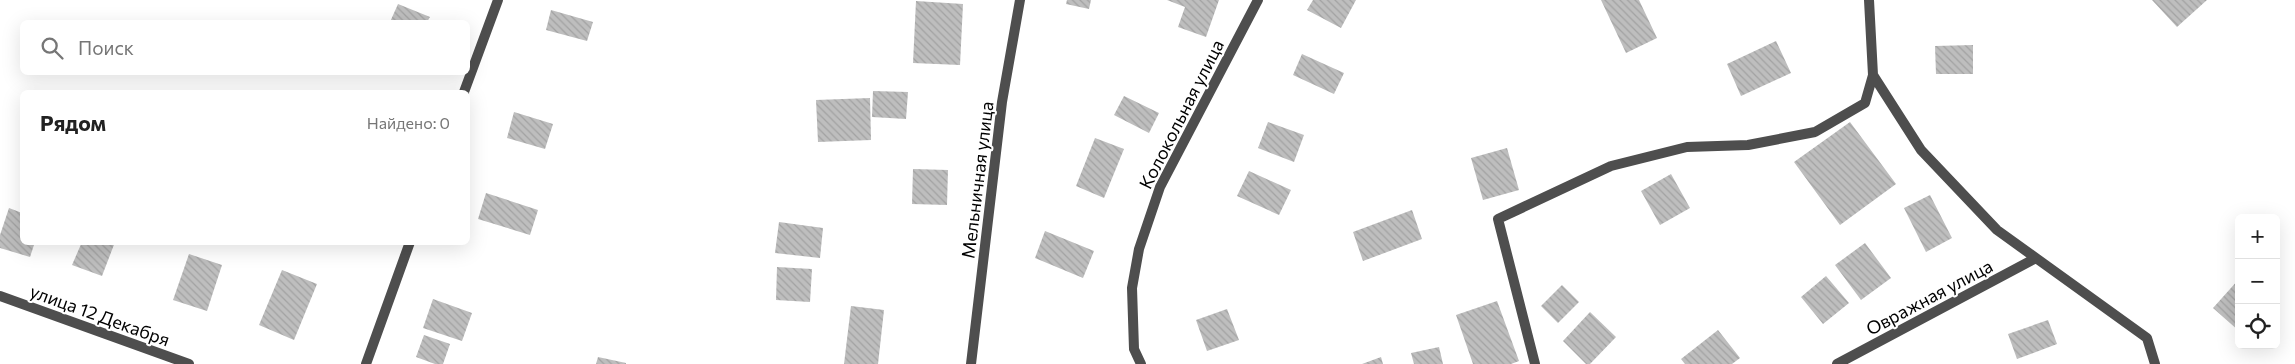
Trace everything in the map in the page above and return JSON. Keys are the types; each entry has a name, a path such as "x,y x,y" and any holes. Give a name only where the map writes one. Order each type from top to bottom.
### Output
{"street":[{"path":"465,90 498,0"},
{"name":"Мельничная улица","path":"972,364 1002,102 1020,0"},
{"name":"Колокольная улица","path":"1140,364 1134,349 1132,288 1139,249 1160,187 1258,0"},
{"path":"1535,364 1498,219 1611,166 1687,146 1748,146 1815,132 1865,103 1874,75 1869,0"},
{"path":"1874,75 1921,150 1997,230 2147,338 2155,364"},
{"path":"366,364 409,245"},
{"name":"Овражная улица","path":"1837,364 2036,258"},
{"name":"улица 12 Декабря","path":"0,296 189,364"}],"building":[{"path":"1067,0 1091,0 1089,9 1066,4"},
{"path":"1167,0 1219,0 1206,37 1178,27 1185,7"},
{"path":"1313,0 1356,0 1341,28 1307,10"},
{"path":"1601,0 1639,0 1657,38 1626,53"},
{"path":"2152,0 2207,0 2177,27"},
{"path":"916,1 963,4 960,65 913,63"},
{"path":"398,4 430,17 428,20 391,20"},
{"path":"551,10 593,22 587,41 546,30"},
{"path":"1776,41 1791,73 1741,96 1727,64"},
{"path":"1973,45 1973,74 1936,74 1935,46"},
{"path":"1302,54 1344,73 1334,94 1293,75"},
{"path":"873,91 908,92 906,119 872,117"},
{"path":"1124,96 1159,113 1149,133 1114,115"},
{"path":"870,98 871,140 818,142 816,100"},
{"path":"514,112 553,124 545,149 507,138"},
{"path":"1268,122 1304,135 1294,162 1258,148"},
{"path":"1850,122 1896,184 1840,225 1794,162"},
{"path":"1095,138 1124,149 1104,198 1076,186"},
{"path":"1507,148 1519,190 1483,200 1471,158"},
{"path":"913,169 948,170 947,205 912,204"},
{"path":"1249,171 1291,190 1279,215 1237,196"},
{"path":"1671,174 1690,208 1660,225 1641,191"},
{"path":"486,193 538,210 530,235 478,219"},
{"path":"1930,195 1952,238 1926,252 1904,208"},
{"path":"9,208 20,212 20,245 34,245 30,257 0,248 0,235"},
{"path":"1412,210 1422,239 1363,261 1353,232"},
{"path":"779,222 823,228 820,258 775,253"},
{"path":"1045,231 1094,251 1083,278 1035,258"},
{"path":"1865,243 1891,278 1861,300 1835,265"},
{"path":"81,245 114,245 102,276 72,265"},
{"path":"189,254 222,265 207,311 173,300"},
{"path":"777,267 812,269 810,302 776,300"},
{"path":"282,270 317,284 294,340 259,325"},
{"path":"1826,276 1849,303 1823,324 1801,297"},
{"path":"2235,283 2235,327 2213,308"},
{"path":"1562,285 1579,302 1558,323 1541,306"},
{"path":"433,299 472,313 462,341 423,328"},
{"path":"1497,301 1519,361 1511,364 1473,364 1456,315"},
{"path":"851,306 884,310 878,364 844,364"},
{"path":"1227,309 1239,340 1207,351 1196,320"},
{"path":"1590,312 1616,337 1590,364 1586,364 1563,341"},
{"path":"2048,320 2057,344 2017,359 2008,334"},
{"path":"1718,330 1740,358 1732,364 1685,364 1681,359"},
{"path":"424,335 450,344 443,364 435,364 416,357"},
{"path":"1439,347 1443,364 1414,364 1411,353"},
{"path":"598,357 626,363 626,364 596,364"},
{"path":"1381,357 1383,364 1362,364"}]}
